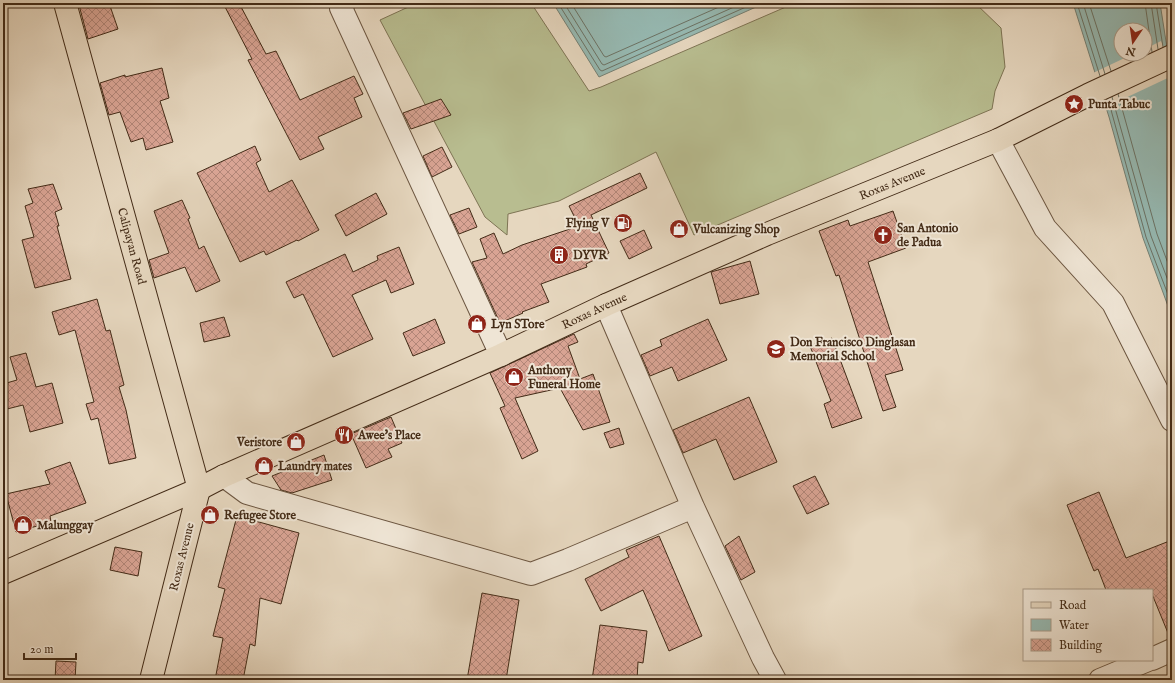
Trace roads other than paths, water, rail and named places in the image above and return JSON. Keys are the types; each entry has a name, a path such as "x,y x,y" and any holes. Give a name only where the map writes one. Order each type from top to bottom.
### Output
{"main road":[{"name":"Calipayan Road","path":"65,3 199,489"},
{"name":"Roxas Avenue","path":"151,680 199,489 224,476 501,354 606,305 767,234 998,140 1088,95 1170,57"},
{"path":"3,572 199,489"}],"street":[{"path":"344,3 341,8 501,354"},
{"path":"998,140 1045,228 1113,303 1172,420"},
{"path":"606,305 694,507 775,680"},
{"path":"224,476 247,492 531,574 694,507"},
{"path":"1153,658 1172,650"},
{"path":"1100,680 1146,661"}],"water":[{"path":"553,3 765,3 599,77"},
{"path":"1073,3 1160,3 1172,80 1172,317 1143,238 1109,117"}],"place":[{"name":"Punta Tabuc","path":"1074,104"},
{"name":"Flying V","path":"623,223"},
{"name":"Vulcanizing Shop","path":"679,229"},
{"name":"San Antonio de Padua","path":"883,235"},
{"name":"DYVR","path":"559,255"},
{"name":"Lyn STore","path":"477,324"},
{"name":"Don Francisco Dinglasan Memorial School","path":"776,349"},
{"name":"Anthony Funeral Home","path":"514,377"},
{"name":"Awee's Place","path":"344,435"},
{"name":"Veristore","path":"296,442"},
{"name":"Laundry mates","path":"264,466"},
{"name":"Refugee Store","path":"210,515"},
{"name":"Malunggay","path":"23,525"}]}
